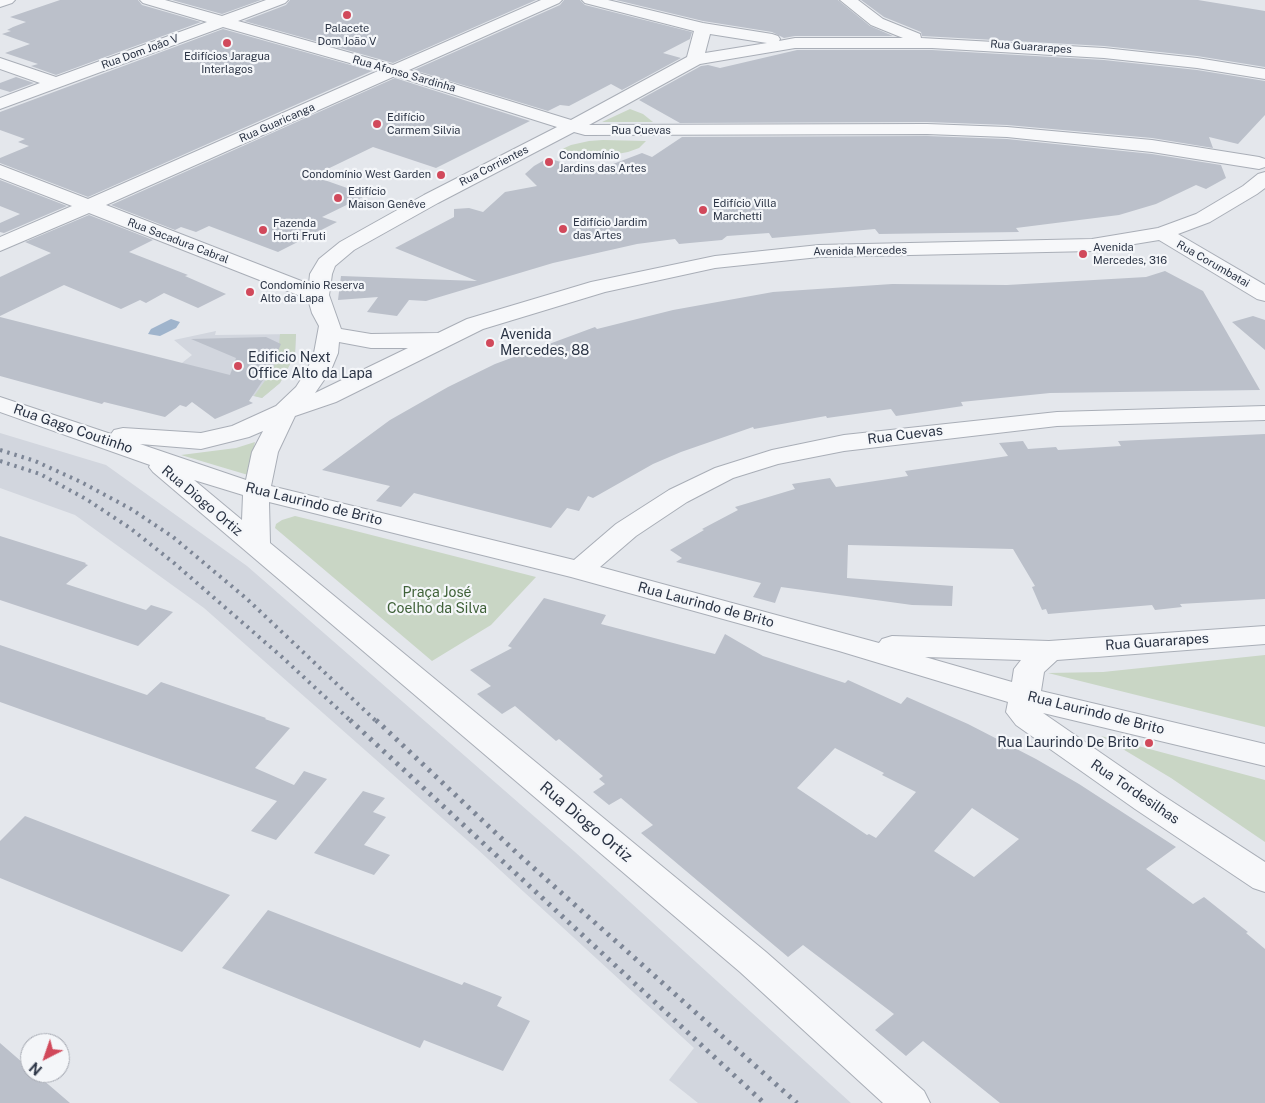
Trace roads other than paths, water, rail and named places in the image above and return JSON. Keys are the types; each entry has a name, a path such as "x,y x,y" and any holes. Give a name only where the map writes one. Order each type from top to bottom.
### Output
{"street":[{"path":"0,2 8,0"},
{"name":"Rua Afonso Sardinha","path":"148,0 395,71 572,126"},
{"name":"Rua Dom João V","path":"0,104 280,0"},
{"name":"Rua Guaricanga","path":"0,245 554,0"},
{"path":"590,0 703,28 795,43"},
{"path":"848,0 877,22 932,43"},
{"path":"853,43 873,30 877,22"},
{"path":"695,60 703,28"},
{"name":"Rua Guararapes","path":"795,43 932,43 1104,52 1265,74"},
{"name":"Rua Corrientes","path":"318,295 321,274 326,263 347,246 431,199 695,60 795,43"},
{"path":"0,63 56,83"},
{"name":"Rua Cuevas","path":"572,126 585,130 601,131 927,129 1007,132 1122,142 1218,156 1261,170"},
{"name":"Avenida Mercedes","path":"285,411 327,397 475,324 599,287 715,262 819,251 1092,245 1162,233 1203,218 1250,190 1261,170"},
{"name":"Rua Sacadura Cabral","path":"0,171 318,295"},
{"name":"Rua Corumbatai","path":"1162,233 1265,294"},
{"path":"257,494 265,452 285,411 304,392 319,370 326,353 330,326 318,295"},
{"name":"Avenida Mercedes","path":"329,334 371,341 397,342 451,337"},
{"name":"Rua Gago Coutinho","path":"0,404 147,455"},
{"path":"65,427 160,439 201,441 240,432 285,411"},
{"name":"Rua Cuevas","path":"579,570 626,530 678,496 724,474 772,458 844,443 1057,419 1265,413"},
{"name":"Rua Laurindo de Brito","path":"147,455 257,494 286,498 579,570 849,644 1056,706 1265,755"},
{"name":"Rua Diogo Ortiz","path":"147,455 746,955 910,1103"},
{"name":"Rua Diogo Ortiz","path":"257,494 257,547"},
{"name":"Rua Guararapes","path":"849,644 1050,650 1265,635"},
{"path":"1024,695 1029,669 1050,650"},
{"name":"Rua Tordesilhas","path":"1024,695 1022,712 1050,734 1265,878"}],"water":[{"path":"171,319 180,322 176,328 160,336 148,334 151,329"}],"railway":[{"path":"0,450 35,461 81,482 131,509 173,537 247,599 377,722"},
{"path":"0,461 40,474 86,499 130,528 174,563 282,657 352,722"},
{"path":"350,720 764,1103"},
{"path":"376,720 518,854 797,1103"}],"place":[{"name":"Palacete Dom João V","path":"347,15"},
{"name":"Edifícios Jaragua Interlagos","path":"227,43"},
{"name":"Edifício Carmem Silvia","path":"377,124"},
{"name":"Condomínio Jardins das Artes","path":"549,162"},
{"name":"Condomínio West Garden","path":"441,175"},
{"name":"Edifício Maison Genêve","path":"338,198"},
{"name":"Edifício Villa Marchetti","path":"703,210"},
{"name":"Edifício Jardim das Artes","path":"563,229"},
{"name":"Fazenda Horti Fruti","path":"263,230"},
{"name":"Avenida Mercedes, 316","path":"1083,254"},
{"name":"Condomínio Reserva Alto da Lapa","path":"250,292"},
{"name":"Avenida Mercedes, 88","path":"490,343"},
{"name":"Edificio Next Office Alto da Lapa","path":"238,366"},
{"name":"Rua Laurindo De Brito","path":"1149,743"}],"park label":[{"name":"Praça José Coelho da Silva","path":"437,602"}]}
